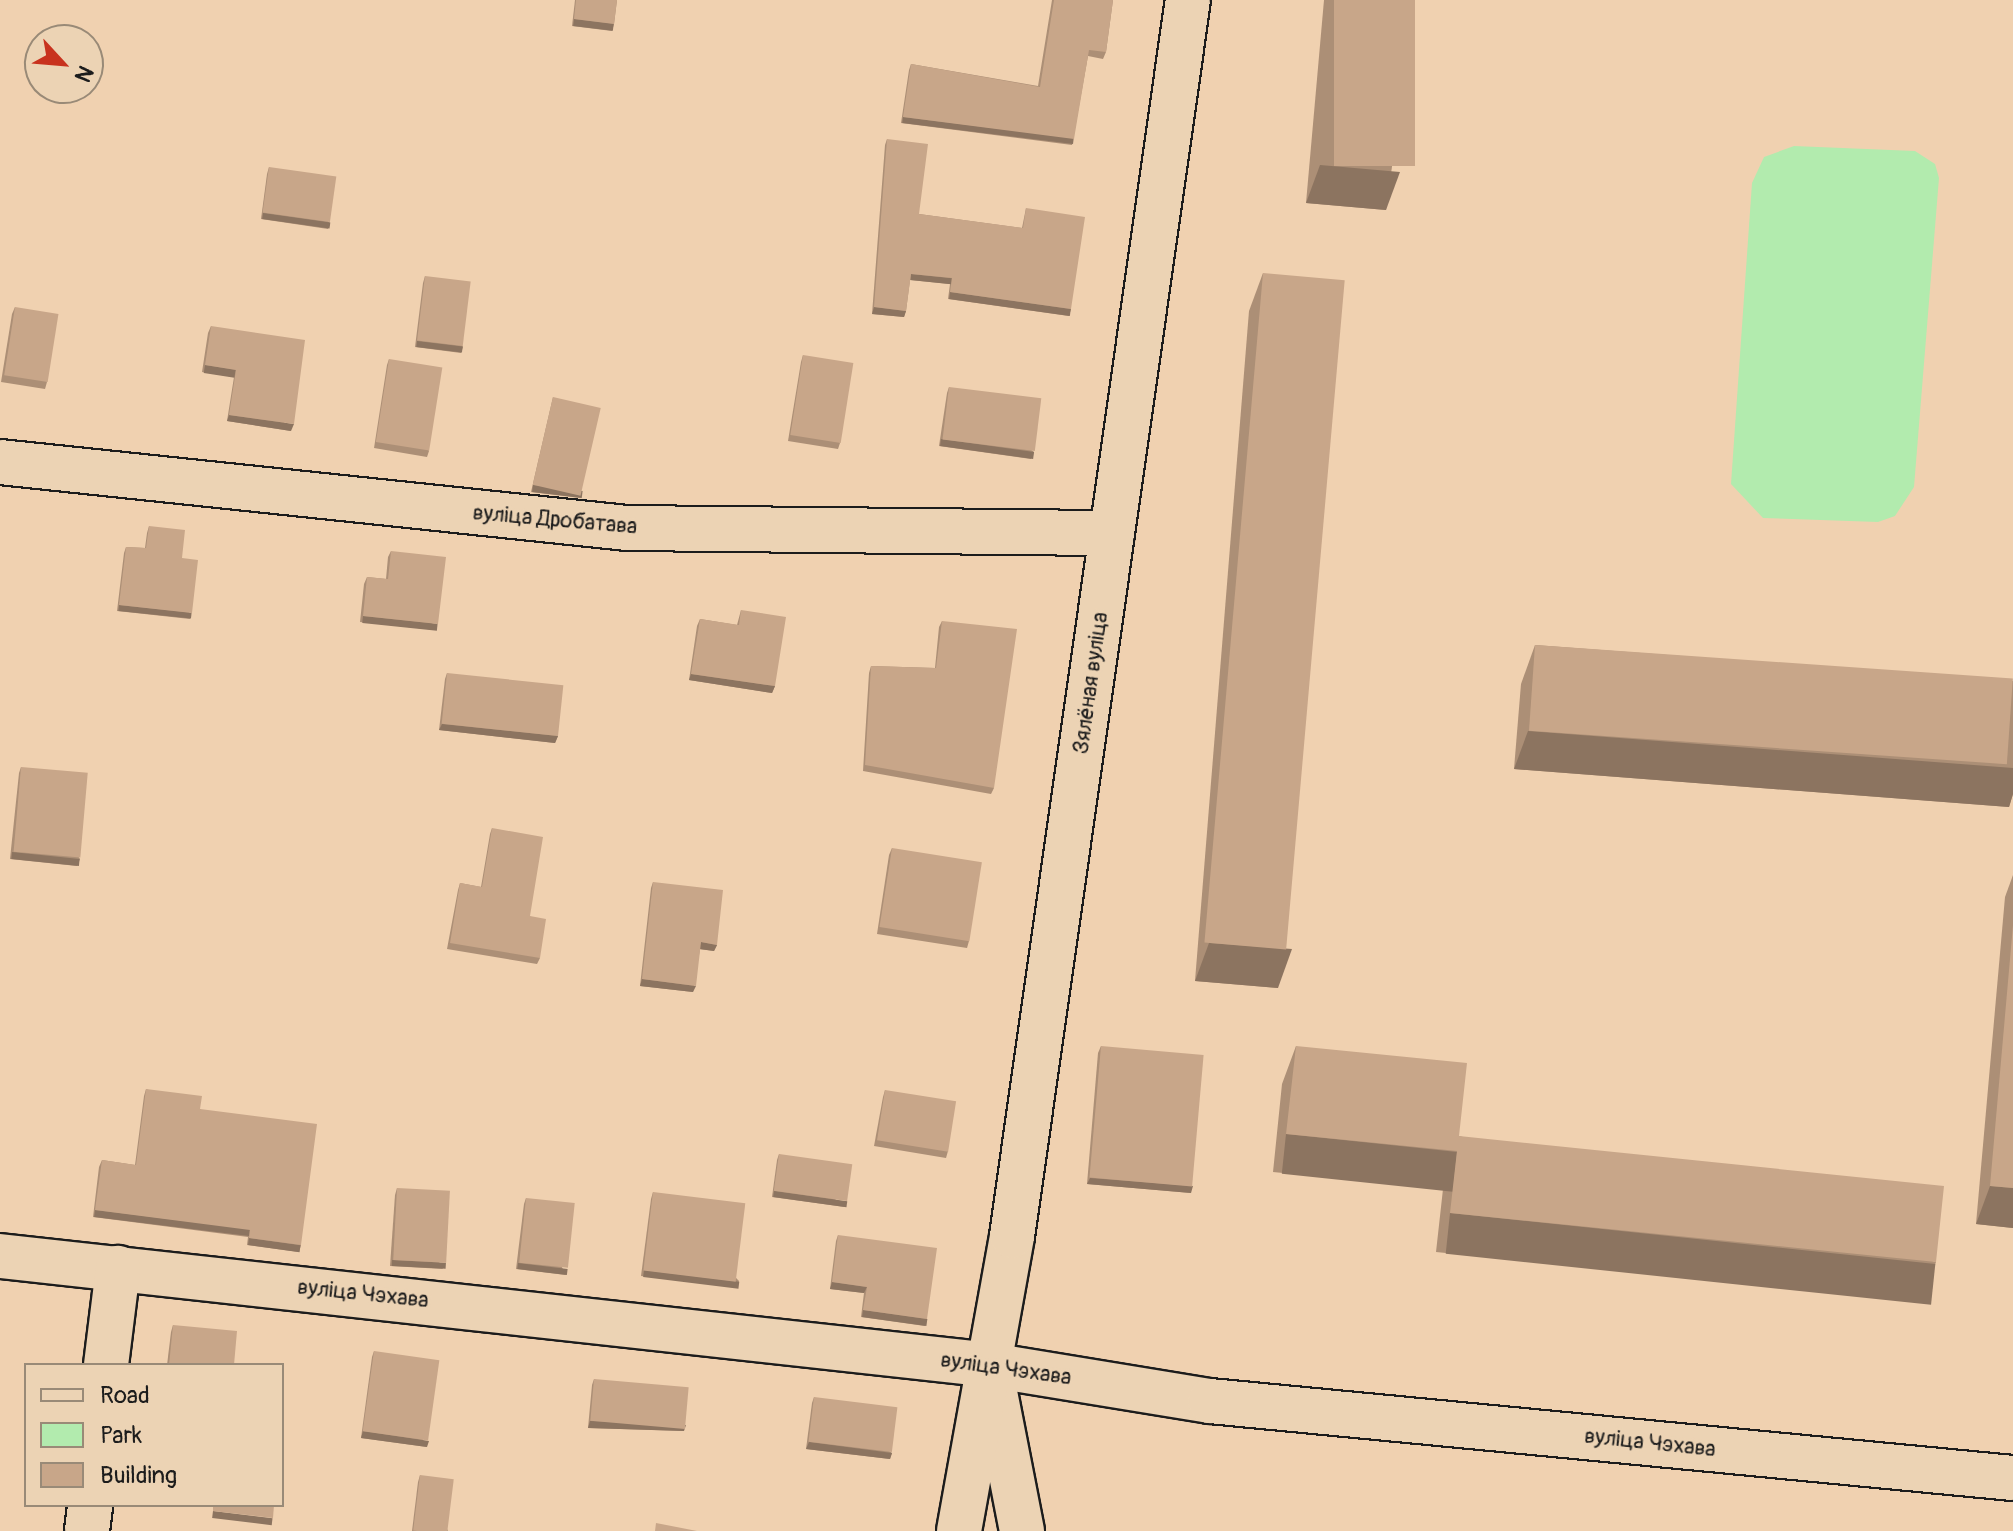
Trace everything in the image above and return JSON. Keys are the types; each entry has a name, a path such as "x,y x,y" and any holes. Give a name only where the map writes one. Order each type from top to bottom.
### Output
{"street":[{"name":"Зялёная вуліца","path":"959,1531 990,1365 1188,0"},
{"name":"вуліца Дробатава","path":"0,462 627,528 1112,533"},
{"name":"вуліца Чэхава","path":"0,1256 990,1365 1210,1401 2013,1478"},
{"path":"106,1363 118,1268"},
{"name":"Зялёная вуліца","path":"990,1365 1022,1531"},
{"path":"87,1531 90,1507"}],"green space":[{"path":"1794,146 1915,151 1935,164 1939,178 1914,487 1895,516 1878,522 1763,518 1731,484 1752,183 1764,157"}],"building":[{"path":"576,0 617,0 614,24 574,19"},
{"path":"1054,0 1113,0 1106,52 1089,50 1074,139 903,117 911,64 1040,87"},
{"path":"1334,0 1415,0 1415,166 1334,166"},
{"path":"887,139 928,144 919,214 1023,228 1026,208 1085,217 1071,309 950,292 952,278 911,274 906,311 874,307"},
{"path":"269,167 336,176 330,222 263,213"},
{"path":"1263,273 1345,280 1286,950 1204,942"},
{"path":"425,276 471,282 463,346 417,341"},
{"path":"15,307 58,314 48,382 4,375"},
{"path":"211,326 305,340 294,424 229,415 236,370 205,365"},
{"path":"803,355 853,363 841,443 790,435"},
{"path":"389,359 442,367 429,450 376,442"},
{"path":"949,387 1041,398 1035,451 943,440"},
{"path":"553,397 601,408 580,496 533,485"},
{"path":"149,526 185,530 182,558 198,560 192,613 119,605 126,547 146,548"},
{"path":"391,551 446,557 438,624 363,616 367,577 388,579"},
{"path":"741,610 786,617 775,686 691,674 700,619 739,625"},
{"path":"942,621 1017,629 994,788 865,765 871,666 936,668"},
{"path":"1535,645 2013,678 2007,764 1529,731"},
{"path":"447,673 563,685 558,736 442,724"},
{"path":"21,767 88,773 80,858 14,852"},
{"path":"492,828 543,837 530,916 546,919 540,958 450,943 460,883 482,887"},
{"path":"892,848 982,862 969,941 879,927"},
{"path":"653,882 723,890 717,945 701,942 696,986 642,979"},
{"path":"2013,925 2013,1188 1990,1186"},
{"path":"1101,1046 1204,1055 1192,1186 1089,1177"},
{"path":"1296,1046 1467,1063 1459,1136 1944,1186 1936,1262 1450,1213 1457,1151 1286,1134"},
{"path":"146,1089 202,1096 200,1109 317,1124 301,1245 249,1238 250,1230 95,1210 102,1160 136,1165"},
{"path":"885,1090 956,1101 948,1152 877,1140"},
{"path":"779,1154 852,1164 847,1201 774,1191"},
{"path":"397,1188 450,1191 446,1263 393,1260"},
{"path":"653,1192 745,1203 736,1282 643,1270"},
{"path":"526,1198 575,1203 568,1268 519,1263"},
{"path":"838,1235 937,1248 927,1319 863,1310 867,1287 832,1282"},
{"path":"173,1325 237,1331 234,1363 169,1363"},
{"path":"374,1351 439,1360 428,1440 363,1431"},
{"path":"594,1379 689,1387 685,1429 590,1421"},
{"path":"814,1397 897,1407 892,1452 809,1442"},
{"path":"420,1475 454,1479 447,1531 413,1531"},
{"path":"213,1507 274,1507 273,1518 213,1511"},
{"path":"656,1523 697,1531 655,1531"}]}
